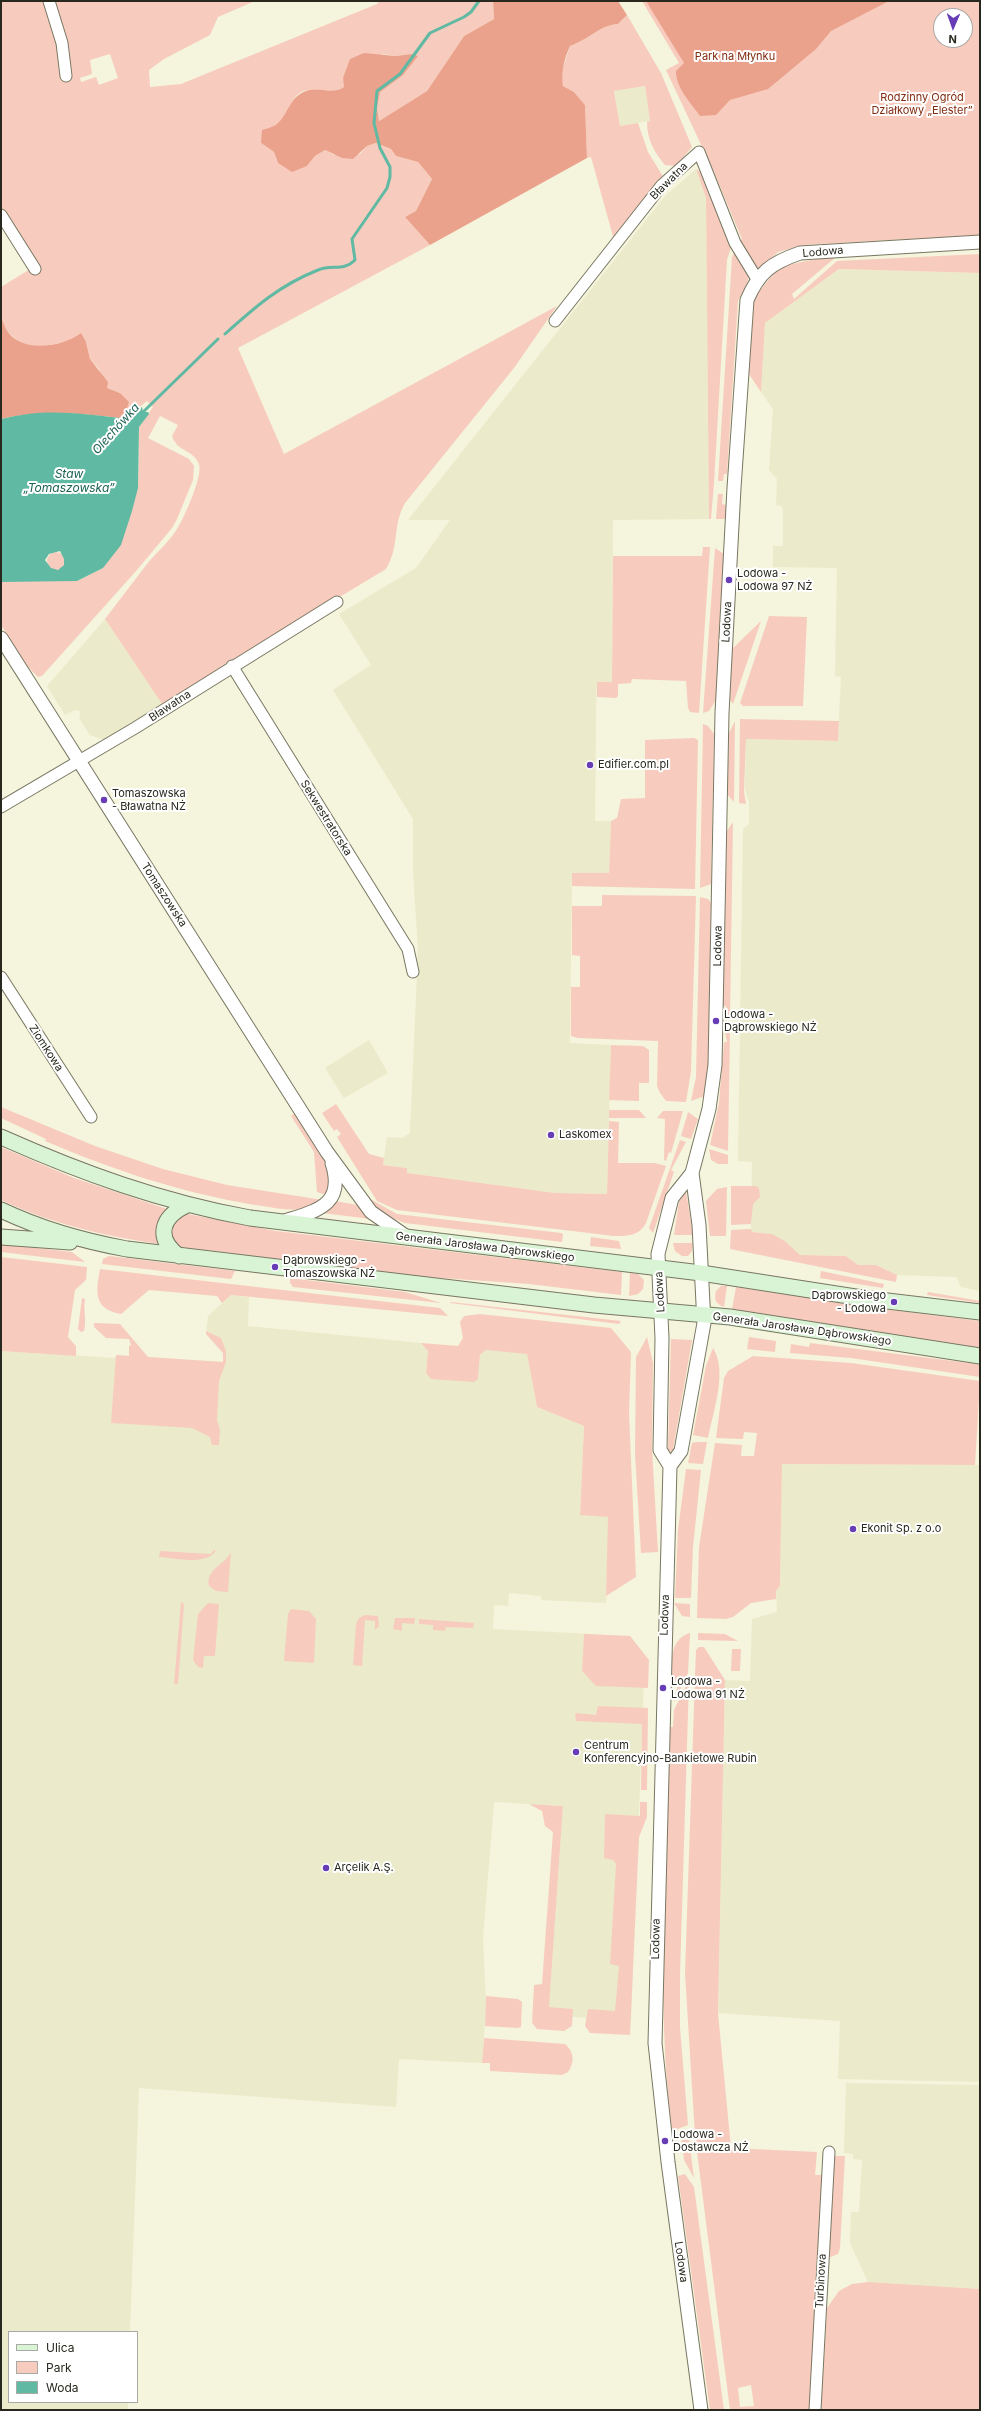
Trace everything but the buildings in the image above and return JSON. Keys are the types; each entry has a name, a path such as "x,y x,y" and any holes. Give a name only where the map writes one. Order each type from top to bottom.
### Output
{"main road":[{"name":"Generała Jarosława Dąbrowskiego","path":"1,1137 116,1184 187,1205 282,1222 701,1273 862,1298 980,1312"},
{"path":"180,1256 166,1241 165,1225 170,1215 187,1205"},
{"name":"Generała Jarosława Dąbrowskiego","path":"1,1210 50,1230 98,1244"},
{"name":"Generała Jarosława Dąbrowskiego","path":"1,1237 98,1244 180,1256 594,1305 754,1321 980,1356"}],"street":[{"path":"49,1 62,43 66,76"},
{"name":"Bławatna","path":"555,321 662,185 699,152 735,243 757,279"},
{"path":"1,215 35,269"},
{"name":"Lodowa","path":"670,1466 681,1451 701,1341 704,1315 699,1225 692,1173 709,1109 715,1065 722,712 731,534 747,300 757,279 768,268 781,260 800,253 980,242"},
{"name":"Bławatna","path":"1,807 79,761 338,602"},
{"name":"Tomaszowska","path":"1,638 327,1152 371,1212 409,1238"},
{"name":"Sekwestratorska","path":"232,666 408,949 413,972"},
{"name":"Ziomkowa","path":"1,977 91,1117"},
{"name":"Tomaszowska","path":"282,1222 316,1211 330,1201 336,1178 327,1152"},
{"name":"Lodowa","path":"692,1173 672,1198 659,1247 661,1311 660,1450 670,1466 655,2043 666,2148 701,2410"},
{"name":"Turbinowa","path":"815,2410 829,2152"}],"shaded area":[{"path":"645,86 650,121 620,126 614,91"},
{"path":"696,169 706,198 709,519 613,520 612,682 597,683 596,707 595,821 611,821 609,873 572,873 570,1043 611,1045 607,1194 555,1193 406,1173 407,1168 383,1165 387,1137 402,1138 410,1133 418,950 413,870 413,819 333,690 371,665 339,614 416,568 450,520 408,520 665,196"},
{"path":"839,269 980,273 980,1291 961,1287 956,1277 897,1275 876,1265 858,1265 846,1256 800,1255 785,1241 772,1234 751,1232 752,1162 738,1161 743,829 749,824 749,801 745,790 746,739 838,741 841,677 835,676 837,568 773,567 773,546 783,546 783,510 782,506 776,505 777,479 769,470 773,409 761,392 765,323"},
{"path":"105,619 162,704 104,740 90,735 79,718 81,711 75,710 65,715 47,686"},
{"path":"369,1040 388,1073 344,1098 325,1068"},
{"path":"231,1295 249,1297 248,1326 421,1343 428,1351 426,1373 478,1379 480,1355 486,1350 527,1353 537,1407 584,1426 580,1514 609,1517 606,1603 541,1600 541,1596 509,1593 508,1606 494,1605 493,1629 630,1636 645,1655 631,2021 548,2015 563,1806 494,1802 483,1939 486,2004 482,2063 399,2059 396,2107 139,2088 130,2331 8,2331 8,2403 128,2403 128,2410 1,2410 1,1351 115,1358 116,1355 223,1362 223,1353 206,1334 208,1316"},
{"path":"782,1464 980,1465 980,2082 838,2079 840,2021 718,2013 725,1680 750,1681 752,1619 777,1612 776,1591 780,1586"},
{"path":"846,2083 980,2085 980,2289 868,2282 850,2243 851,2212 859,2212 862,2160 853,2159 853,2154 844,2153"}],"green space":[{"path":"1,1 255,1 218,17 210,35 164,59 149,70 150,87 181,84 377,4 379,1 493,1 494,19 464,36 427,91 379,121 377,108 380,91 397,79 411,54 396,56 383,54 343,78 345,87 341,89 303,91 296,96 286,114 261,143 274,152 278,163 307,166 315,156 325,150 334,155 360,154 367,146 376,143 391,149 396,156 418,162 432,179 416,212 405,217 430,245 238,348 284,454 557,306 514,368 405,503 401,511 393,552 386,569 162,704 105,619 147,564 174,534 184,516 196,487 199,464 193,456 178,445 172,436 178,425 160,416 148,438 189,459 194,466 193,480 172,528 137,570 42,676 38,677 27,666 1,625 2,581 77,581 103,568 138,488 139,427 153,407 147,401 128,416 120,418 126,411 120,393 107,388 99,369 90,359 86,342 70,341 37,346 17,340 7,331 1,318 1,287 35,266 1,212","holes":["110,54 118,78 99,85 96,77 81,82 80,78 92,74 90,60"]},
{"path":"493,1 618,1 627,15 618,24 605,27 570,46 565,61 562,75 563,86 574,92 585,105 587,158 430,245 405,217 416,211 432,179 418,162 396,156 391,149 376,143 367,146 353,159 342,158 325,150 315,156 307,166 292,172 278,163 274,152 261,143 262,130 276,125 284,116 292,101 300,94 316,89 336,90 344,87 343,78 350,59 364,53 396,56 411,54 418,56 403,75 380,92 377,108 379,121 427,91 464,36 494,19"},
{"name":"Rodzinny Ogród Działkowy „Elester”","path":"642,1 980,1 980,235 803,245 778,252 757,271 738,241 742,239 712,168 666,70 679,63"},
{"name":"Park na Młynku","path":"646,1 889,1 831,31 816,49 768,89 730,100 716,115 700,116 684,95 678,83 676,71 684,63"},
{"path":"627,15 661,73 692,147 676,166 665,165 654,150 648,134 647,122 650,121 645,86 614,91 620,126 638,123 648,152 664,178 614,240 591,157 587,158 585,105 574,92 563,86 561,73 570,46 605,27 618,24"},
{"path":"696,169 702,173 732,244 727,260 711,519 709,519 706,198"},
{"path":"736,249 749,274 748,281 738,301 727,474 724,474 723,481 718,481 732,257"},
{"path":"980,254 980,273 839,269 765,323 761,392 747,371 752,305 757,294 775,272 783,266 811,260 836,257 792,294 794,299 837,261"},
{"path":"1,318 8,332 15,339 23,343 33,345 43,346 64,342 81,333 86,342 90,359 108,382 107,388 120,393 129,402 126,411 120,418 45,413 1,419"},
{"path":"718,494 723,494 722,504 726,505 726,519 716,519"},
{"path":"703,547 710,547 699,713 690,712 688,708 686,681 632,679 631,683 618,684 618,696 616,698 597,697 597,682 612,682 613,556 702,556"},
{"path":"715,548 724,554 716,700 709,711 703,713"},
{"path":"56,552 62,555 65,561 62,567 56,570 50,567 47,561 50,555"},
{"path":"769,616 807,617 803,706 743,706 740,703"},
{"path":"761,621 733,704 730,700 732,649"},
{"path":"740,719 839,721 838,741 746,739 744,792 746,804 739,803"},
{"path":"735,721 734,802 727,794 729,733"},
{"path":"703,724 708,726 714,734 711,884 700,888"},
{"path":"694,738 698,740 695,889 572,886 572,873 609,873 611,821 617,818 621,799 645,798 645,740"},
{"path":"733,822 730,1016 727,1016 726,1006 723,1006 727,831"},
{"path":"602,895 696,896 691,1071 686,1102 666,1101 660,1093 657,1086 658,1041 578,1038 571,1036 571,987 580,987 580,956 572,955 572,906 602,906"},
{"path":"700,897 708,899 711,903 708,1076 705,1096 691,1101 696,1077"},
{"path":"730,1030 728,1151 710,1145 719,1103 724,1042 727,1042 725,1031"},
{"path":"611,1045 643,1046 649,1050 649,1083 639,1083 639,1101 609,1100"},
{"path":"336,1104 369,1154 384,1158 383,1165 407,1168 407,1173 555,1193 607,1194 609,1121 619,1122 618,1163 655,1163 666,1166 646,1223 640,1231 628,1235 614,1236 397,1210 377,1201 337,1137 341,1134 337,1129 334,1131 322,1113"},
{"path":"1,1107 95,1146 163,1169 227,1185 323,1200 306,1208 300,1209 274,1208 228,1200 174,1187 96,1162 45,1141 46,1139 1,1118"},
{"path":"609,1110 639,1110 646,1118 609,1118"},
{"path":"663,1111 683,1111 671,1153 669,1152 666,1161 664,1160 665,1119 657,1118"},
{"path":"296,1112 315,1141 325,1163 328,1174 326,1195 317,1192 314,1152 291,1116"},
{"path":"688,1112 698,1119 691,1139 681,1136"},
{"path":"680,1140 686,1142 671,1170 674,1172 653,1233 649,1228"},
{"path":"1,1147 74,1178 167,1209 160,1217 157,1225 157,1234 160,1244 79,1228 39,1216 1,1200"},
{"path":"709,1149 728,1155 728,1164 718,1164 711,1160"},
{"path":"731,1186 756,1186 759,1188 760,1197 753,1204 751,1224 731,1225"},
{"path":"727,1187 726,1236 710,1236 706,1201 717,1189"},
{"path":"686,1191 693,1235 674,1235 679,1202"},
{"path":"372,1200 397,1214 561,1233 563,1234 562,1242 405,1223 387,1216 369,1202"},
{"path":"335,1201 358,1205 371,1219 322,1213"},
{"path":"187,1214 276,1231 622,1272 621,1295 529,1284 427,1277 181,1247 176,1243 172,1234 178,1221"},
{"path":"751,1229 752,1232 772,1234 785,1241 800,1255 846,1256 858,1265 876,1265 897,1275 896,1282 730,1249 731,1230"},
{"path":"591,1237 619,1241 621,1249 590,1246"},
{"path":"673,1243 693,1243 692,1251 688,1256 682,1256 675,1251"},
{"path":"1,1244 72,1252 85,1262 1,1252"},
{"path":"109,1256 235,1271 231,1279 102,1264 103,1259"},
{"path":"1,1257 87,1267 86,1280 75,1290 68,1337 76,1346 76,1356 1,1351"},
{"path":"100,1269 440,1308 448,1316 231,1295 222,1303 217,1296 149,1290 121,1314 112,1312 105,1308 98,1298"},
{"path":"821,1271 884,1284 883,1288 820,1278"},
{"path":"630,1273 638,1274 644,1280 643,1289 638,1294 629,1296"},
{"path":"290,1278 405,1292 441,1303 293,1287 290,1283"},
{"path":"721,1286 727,1286 724,1307 717,1303 715,1299 716,1291"},
{"path":"736,1287 867,1307 980,1321 980,1348 732,1309"},
{"path":"928,1292 980,1301 980,1303 927,1295"},
{"path":"82,1298 85,1299 85,1323 84,1331 81,1332 78,1329"},
{"path":"450,1303 621,1321 619,1324"},
{"path":"480,1314 611,1328 631,1352 629,1413 636,1577 606,1596 608,1517 580,1515 584,1426 537,1407 527,1354 486,1350 480,1355 478,1379 474,1382 431,1379 426,1373 428,1351 421,1343 458,1346 463,1338 460,1322 464,1316"},
{"path":"94,1323 120,1324 148,1357 223,1362 223,1353 206,1334 206,1331 221,1338 226,1351 226,1362 219,1381 217,1420 220,1430 219,1445 212,1445 210,1437 192,1428 111,1423 116,1355 129,1356 129,1346 131,1345 129,1339 106,1338 94,1327"},
{"path":"647,1337 653,1363 652,1449 658,1552 641,1553 635,1454 636,1357"},
{"path":"749,1337 776,1341 775,1352 747,1349"},
{"path":"671,1339 692,1340 673,1450 670,1452 668,1450"},
{"path":"810,1343 977,1364 980,1365 980,1377 851,1358 790,1353 791,1344 809,1347"},
{"path":"713,1348 717,1357 719,1380 716,1404 708,1438 693,1435 706,1366"},
{"path":"753,1356 851,1363 980,1381 975,1465 782,1464 780,1586 776,1591 776,1599 751,1603 733,1617 726,1619 697,1618 699,1547 715,1443 742,1445 741,1456 754,1456 757,1433 744,1432 743,1439 716,1438 724,1378 728,1371"},
{"path":"707,1442 703,1464 688,1463 692,1443"},
{"path":"686,1469 701,1470 693,1547 691,1598 675,1598 678,1530"},
{"path":"214,1550 216,1551 211,1556 197,1560 159,1557 160,1551 211,1554"},
{"path":"231,1552 228,1592 216,1591 209,1586 210,1575"},
{"path":"181,1602 184,1605 178,1684 174,1684"},
{"path":"208,1603 219,1604 215,1656 204,1656 203,1668 198,1667 193,1660 198,1614"},
{"path":"674,1603 690,1604 690,1617 682,1616"},
{"path":"291,1609 309,1611 316,1619 314,1663 284,1661 288,1614"},
{"path":"365,1615 378,1616 379,1626 375,1630 375,1621 365,1620 362,1666 353,1665 356,1624 359,1618"},
{"path":"395,1618 415,1618 414,1624 402,1623 402,1631 393,1629"},
{"path":"419,1619 474,1623 473,1628 446,1627 445,1631 433,1630 433,1625 419,1624"},
{"path":"690,1633 688,1673 674,1703 678,1684 675,1683 675,1677 671,1677 673,1650 675,1645 683,1636"},
{"path":"698,1633 725,1634 738,1641 698,1640"},
{"path":"584,1634 630,1636 649,1660 648,1688 596,1686 582,1671"},
{"path":"699,1647 704,1647 725,1680 718,2013 731,2148 817,2152 815,2175 823,2175 816,2271 810,2410 730,2410 695,2136 685,1973 696,1650","holes":["751,2385 754,2406 740,2407 738,2388"]},
{"path":"732,1649 741,1649 740,1671 731,1671"},
{"path":"689,1680 680,1975 680,2028 688,2125 672,2131 667,2081 663,1980 670,1727 673,1727 674,1710"},
{"path":"598,1706 648,1708 647,1790 641,1790 642,1724 576,1721 575,1713 596,1715"},
{"path":"640,1802 647,1802 647,1817 639,1837 630,2035 590,2033 585,2026 588,2009 615,2011 619,1966 610,1964 616,1864 613,1860 604,1858 605,1814 640,1816"},
{"path":"529,1804 563,1806 549,2007 573,2009 572,2026 564,2031 537,2029 532,2023 534,1985 542,1984 553,1832 545,1826 542,1811"},
{"path":"486,1996 518,1999 522,2002 521,2027 485,2026"},
{"path":"484,2038 565,2044 572,2054 572,2065 568,2072 562,2075 490,2071 490,2063 482,2063"},
{"path":"688,2131 694,2178 684,2160 681,2135"},
{"path":"833,2156 845,2156 840,2248 838,2254 828,2258"},
{"path":"685,2174 694,2187 724,2410 710,2410 678,2176"},
{"path":"868,2282 980,2289 980,2410 821,2410 827,2308 839,2291 852,2284"}],"water":[{"name":"Staw „Tomaszowska”","path":"142,407 143,412 148,412 149,414 139,427 138,488 121,545 103,568 77,581 1,582 1,419 32,414 60,412 120,418 128,416","holes":["60,551 64,559 64,565 58,570 51,568 45,560 49,554"]}],"waterway":[{"name":"Olechówka","path":"225,334 268,298 304,276 323,268 346,266 355,260 352,239 387,188 390,177 390,167 380,148 374,123 377,91 400,74 430,33 464,17 471,12 479,1"},
{"name":"Olechówka","path":"141,414 218,339"}],"place":[{"name":"Lodowa - Lodowa 97 NŻ","path":"729,580"},
{"name":"Edifier.com.pl","path":"590,765"},
{"name":"Tomaszowska - Bławatna NŻ","path":"104,800"},
{"name":"Lodowa - Dąbrowskiego NŻ","path":"716,1021"},
{"name":"Laskomex","path":"551,1135"},
{"name":"Dąbrowskiego - Tomaszowska NŻ","path":"275,1267"},
{"name":"Dąbrowskiego - Lodowa","path":"894,1302"},
{"name":"Ekonit Sp. z o.o","path":"853,1529"},
{"name":"Lodowa - Lodowa 91 NŻ","path":"663,1688"},
{"name":"Centrum Konferencyjno-Bankietowe Rubin","path":"576,1752"},
{"name":"Arçelik A.Ş.","path":"326,1868"},
{"name":"Lodowa - Dostawcza NŻ","path":"665,2141"}]}
